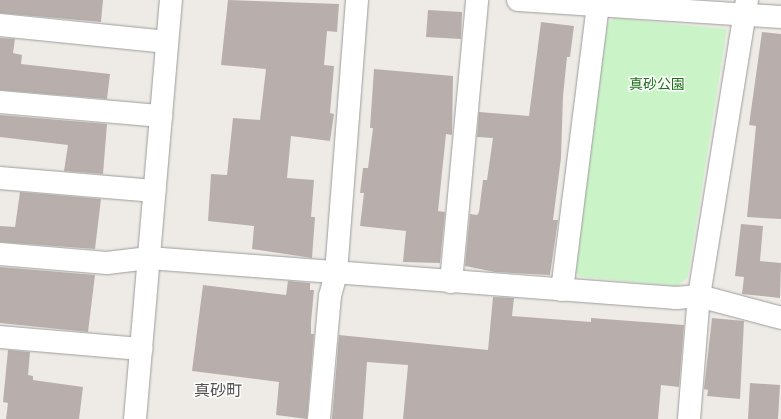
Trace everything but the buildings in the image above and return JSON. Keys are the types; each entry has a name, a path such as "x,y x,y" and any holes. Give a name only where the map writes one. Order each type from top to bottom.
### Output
{"street":[{"path":"135,419 171,0"},
{"path":"319,419 330,296 336,274 357,0"},
{"path":"451,282 477,0"},
{"path":"518,0 598,4 747,7 781,17"},
{"path":"562,290 598,4"},
{"path":"689,419 699,296 747,7"},
{"path":"0,25 167,42"},
{"path":"0,102 161,116"},
{"path":"0,178 154,191"},
{"path":"0,254 107,263 149,258 336,274 676,298 699,296 781,318"},
{"path":"0,337 141,349"}],"green space":[{"name":"真砂公園","path":"614,18 727,29 688,277 677,286 580,277 571,267 603,28"}],"district":[{"name":"真砂町","path":"218,390"}]}
